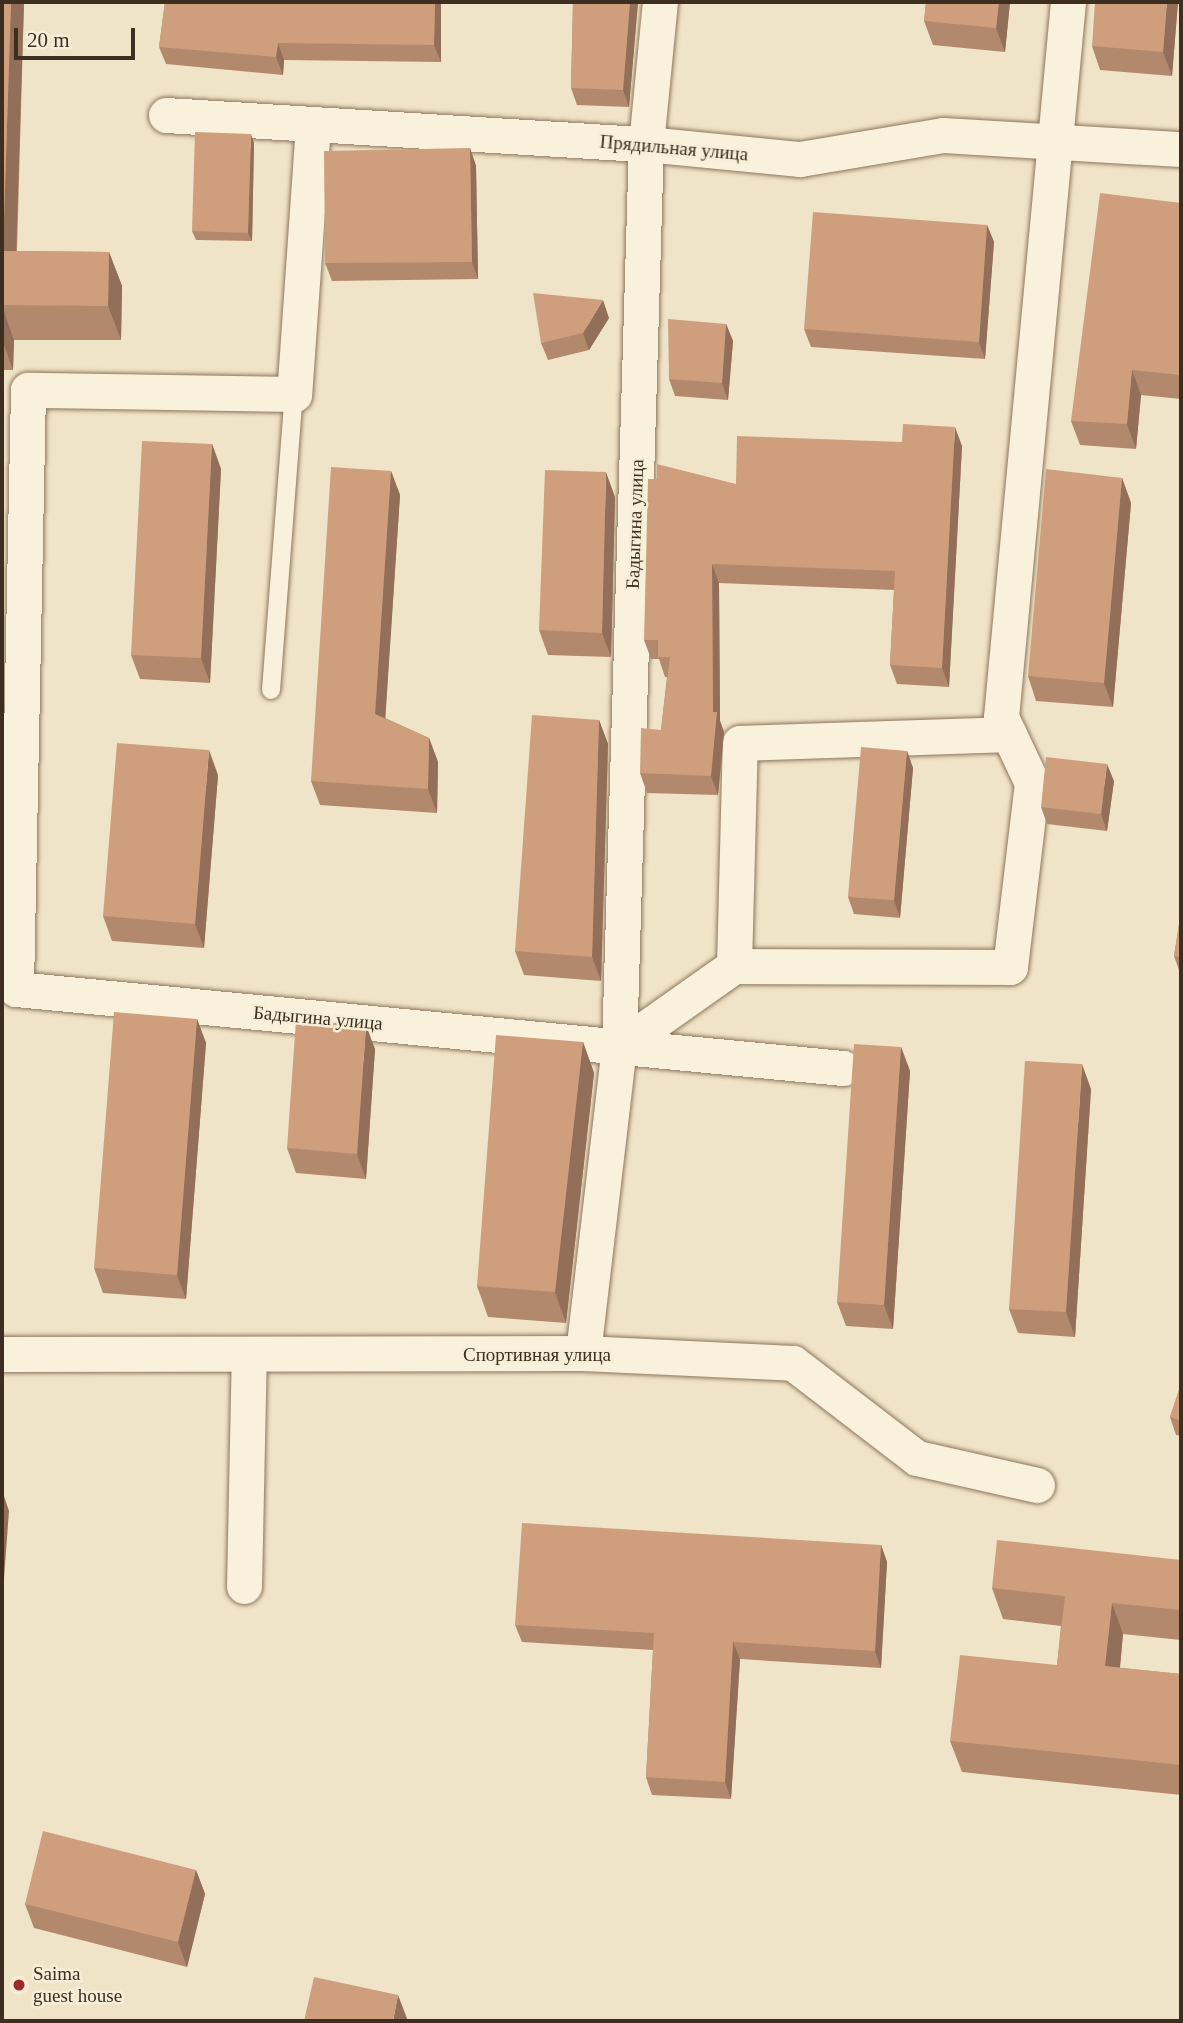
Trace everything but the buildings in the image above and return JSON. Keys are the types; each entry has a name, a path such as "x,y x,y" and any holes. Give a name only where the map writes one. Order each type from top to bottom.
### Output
{"street":[{"name":"Бадыгина улица","path":"583,1353 619,1047 646,144 660,2"},
{"path":"619,1047 734,966 1010,967 1032,783 1001,717 1068,2"},
{"name":"Прядильная улица","path":"166,115 646,144 800,159 943,135 1056,139 1181,149"},
{"path":"14,430 28,390 294,394 313,125"},
{"name":"Бадыгина улица","path":"14,430 16,989 843,1068"},
{"path":"734,966 740,743 1009,734"},
{"name":"Спортивная улица","path":"2,1354 249,1356 583,1353 793,1363 917,1458 1037,1485"},
{"path":"244,1586 249,1356"}],"lane":[{"path":"271,690 294,394"}],"place":[{"name":"Saima guest house","path":"19,1985"}]}
